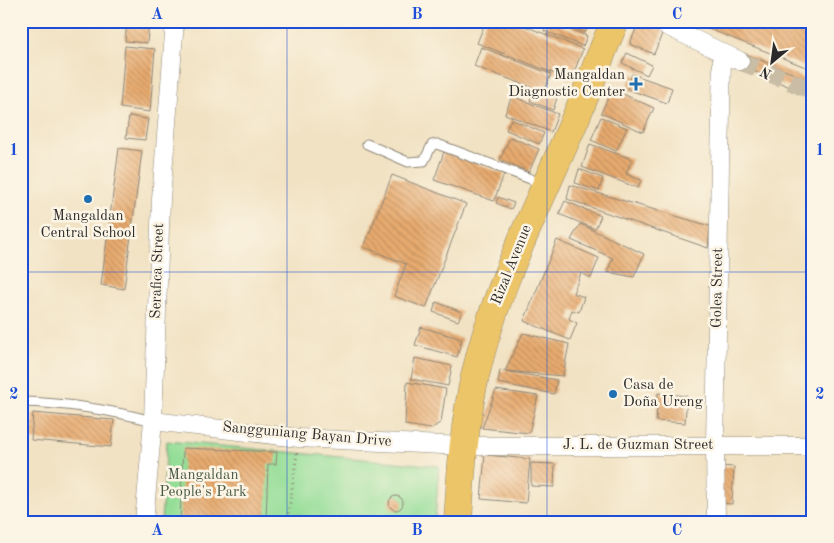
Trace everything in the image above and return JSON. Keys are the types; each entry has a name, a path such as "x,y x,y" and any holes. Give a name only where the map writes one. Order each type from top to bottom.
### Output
{"highway":[{"name":"Rizal Avenue","path":"458,522 462,446 476,372 490,320 512,262 615,21"}],"street":[{"name":"Serafica Street","path":"144,522 153,421 161,199 175,21"},
{"path":"656,21 740,61"},
{"name":"Golea Street","path":"716,522 715,445 722,54"},
{"name":"Sangguniang Bayan Drive","path":"153,421 299,438 462,446"},
{"name":"J. L. de Guzman Street","path":"462,446 813,446"}],"lane":[{"path":"367,144 408,162 424,161 432,145 437,144 546,185"},
{"path":"21,402 50,402 108,411 153,421"}],"path":[{"path":"299,438 288,517 347,521 368,519 384,522"}],"green space":[{"name":"Mangaldan People's Park","path":"167,441 439,466 435,522 161,522"}],"building":[{"path":"127,21 149,21 147,43 125,41"},
{"path":"486,21 512,21 583,49 571,80 477,43"},
{"path":"549,21 587,36 583,46 544,31"},
{"path":"558,21 588,21 590,22 585,33"},
{"path":"639,21 663,31 654,54 630,44"},
{"path":"689,21 813,21 813,70"},
{"path":"125,46 155,49 150,112 120,108"},
{"path":"481,47 551,74 544,92 474,66"},
{"path":"627,53 652,65 647,75 622,63"},
{"path":"744,53 813,82 813,97 739,65"},
{"path":"632,74 672,88 667,103 627,89"},
{"path":"612,89 654,108 643,132 601,113"},
{"path":"533,90 557,98 553,110 530,101"},
{"path":"512,96 558,114 551,132 505,114"},
{"path":"129,116 148,119 145,140 126,138"},
{"path":"601,117 627,128 616,151 591,140"},
{"path":"511,119 544,133 539,144 506,130"},
{"path":"510,137 539,149 529,172 500,160"},
{"path":"590,144 632,159 626,174 641,180 638,188 582,167"},
{"path":"119,148 142,151 124,289 101,285"},
{"path":"444,152 504,174 494,201 434,180"},
{"path":"579,169 603,178 599,191 575,183"},
{"path":"392,175 466,204 426,308 394,296 406,264 364,247"},
{"path":"570,185 710,226 708,248 567,199"},
{"path":"498,197 514,203 511,209 496,203"},
{"path":"565,201 601,216 595,229 559,214"},
{"path":"580,224 644,254 634,277 607,272 613,258 571,240"},
{"path":"557,240 599,258 591,278 581,273 573,293 584,297 579,312 572,310 569,319 577,323 570,340 524,321"},
{"path":"436,302 462,312 458,321 433,312"},
{"path":"421,327 462,339 457,357 415,345"},
{"path":"523,333 569,344 563,376 505,371"},
{"path":"415,358 452,366 448,386 411,379"},
{"path":"500,370 557,380 554,394 498,383"},
{"path":"407,382 446,389 441,422 431,429 405,425"},
{"path":"496,390 538,396 529,433 482,428"},
{"path":"658,393 687,396 685,423 656,421"},
{"path":"33,413 114,420 111,447 31,440"},
{"path":"183,448 277,452 276,464 268,464 266,522 180,522"},
{"path":"485,455 530,459 526,503 481,499"},
{"path":"531,463 555,464 554,487 531,486"},
{"path":"721,466 734,467 732,504 719,503"},
{"path":"393,496 399,496 403,503 399,510 393,510 389,506 389,500"}],"tunnel":[{"path":"740,61 813,91"}],"place":[{"name":"Mangaldan Diagnostic Center","path":"636,84"},
{"name":"Mangaldan Central School","path":"88,199"},
{"name":"Casa de Doña Ureng","path":"613,394"}]}
